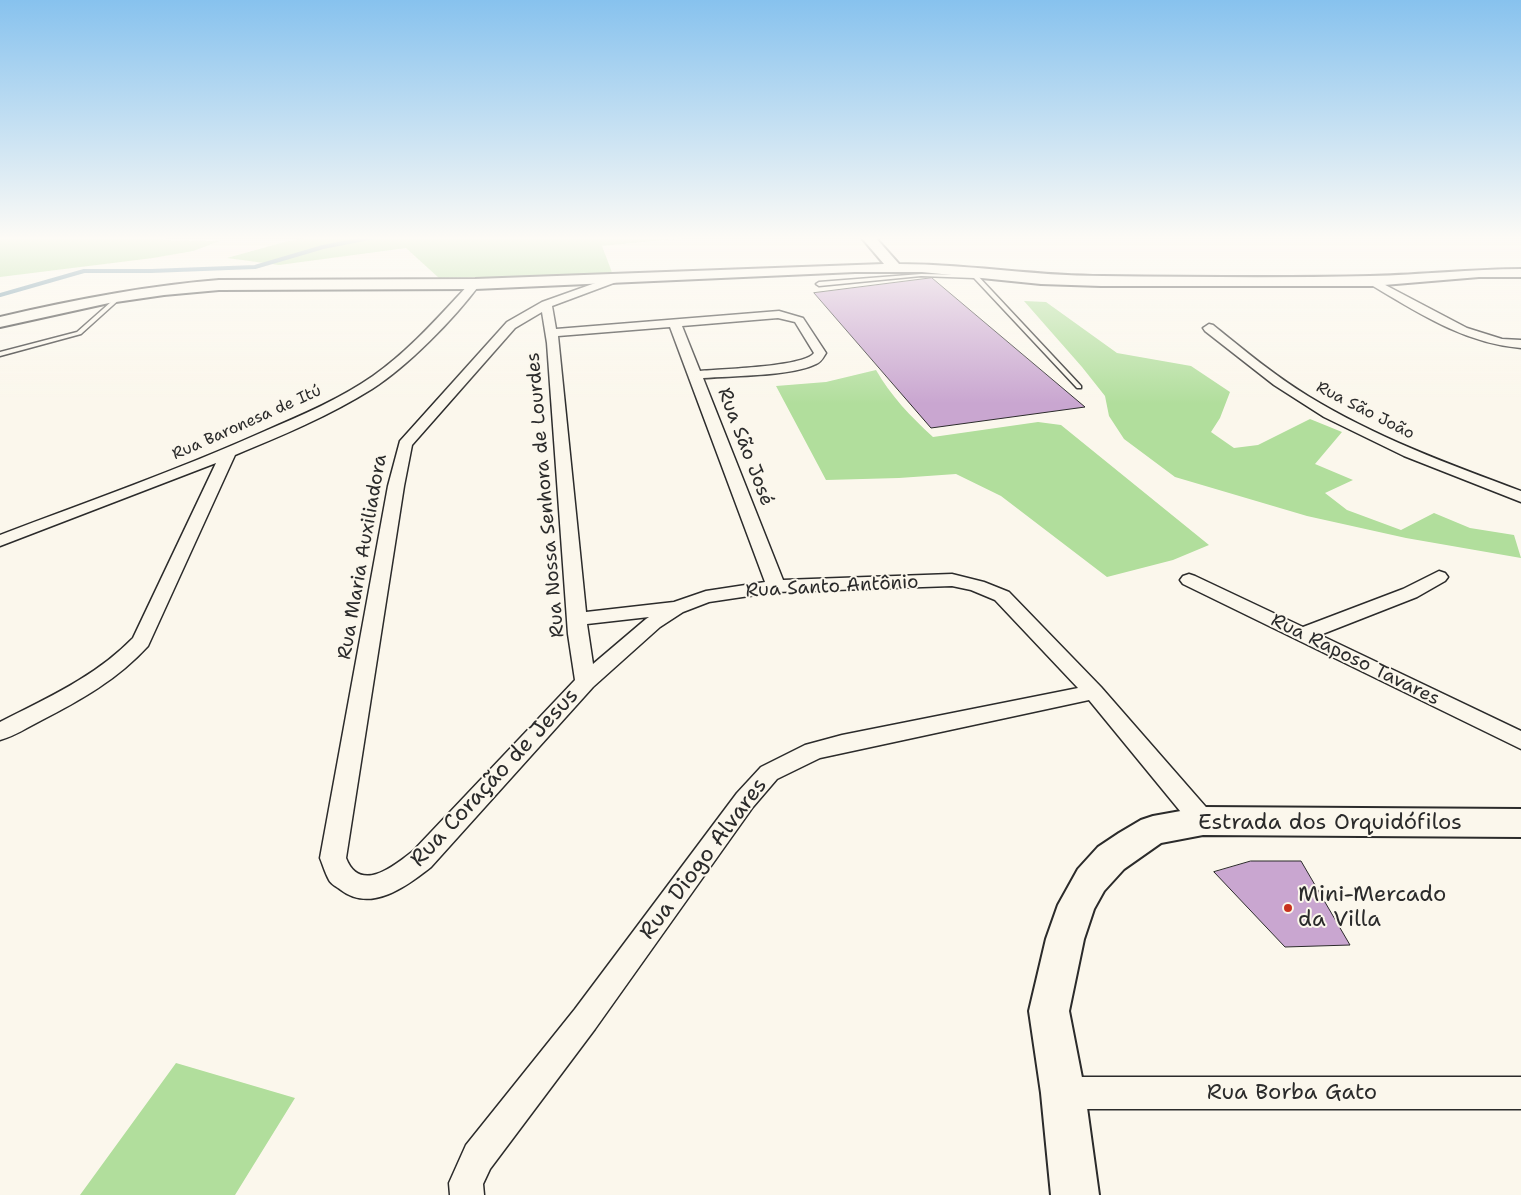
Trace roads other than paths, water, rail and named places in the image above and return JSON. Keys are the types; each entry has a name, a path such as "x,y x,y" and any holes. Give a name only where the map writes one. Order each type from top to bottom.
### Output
{"street":[{"path":"0,322 141,293"},
{"name":"Rua Baronesa de Itú","path":"0,541 228,454 330,406 379,379 412,351 467,293"},
{"name":"Rua Maria Auxiliadora","path":"333,858 396,486 405,444 511,325 546,304 577,293"},
{"path":"1393,293 1478,338 1521,344"},
{"name":"Rua Nossa Senhora de Lourdes","path":"546,304 551,333 577,619 586,682"},
{"path":"551,333 779,314 798,320 820,353 816,359 792,367 697,375"},
{"name":"Rua São José","path":"675,323 697,375 776,586"},
{"name":"Rua São João","path":"1209,328 1255,366 1303,399 1367,434 1423,459 1521,497"},
{"path":"0,732 106,674 128,656 141,641 228,454"},
{"path":"1302,634 1410,592 1439,577"},
{"name":"Rua Santo Antônio","path":"586,682 652,623 676,608 706,597 776,586 952,580 971,582 1002,596 1094,692 1203,821"},
{"name":"Rua Raposo Tavares","path":"1189,580 1521,741"},
{"path":"577,619 676,608"},
{"name":"Rua Coração de Jesus","path":"333,858 339,874 354,885 377,886 398,878 422,859 586,682"},
{"name":"Rua Diogo Alvares","path":"466,1195 466,1183 478,1158 585,1019 745,800 769,773 813,750 1094,692"},
{"name":"Estrada dos Orquidófilos","path":"1075,1195 1063,1093 1049,1011 1063,948 1077,905 1091,880 1111,858 1153,830 1203,821 1521,822"},
{"name":"Rua Borba Gato","path":"1063,1093 1521,1093"}],"lane":[{"path":"991,293 1079,387"},
{"path":"0,354 84,330 120,296"}],"waterway":[{"path":"0,295 8,293"}],"place":[{"name":"Mini-Mercado da Villa","path":"1288,908"}]}
